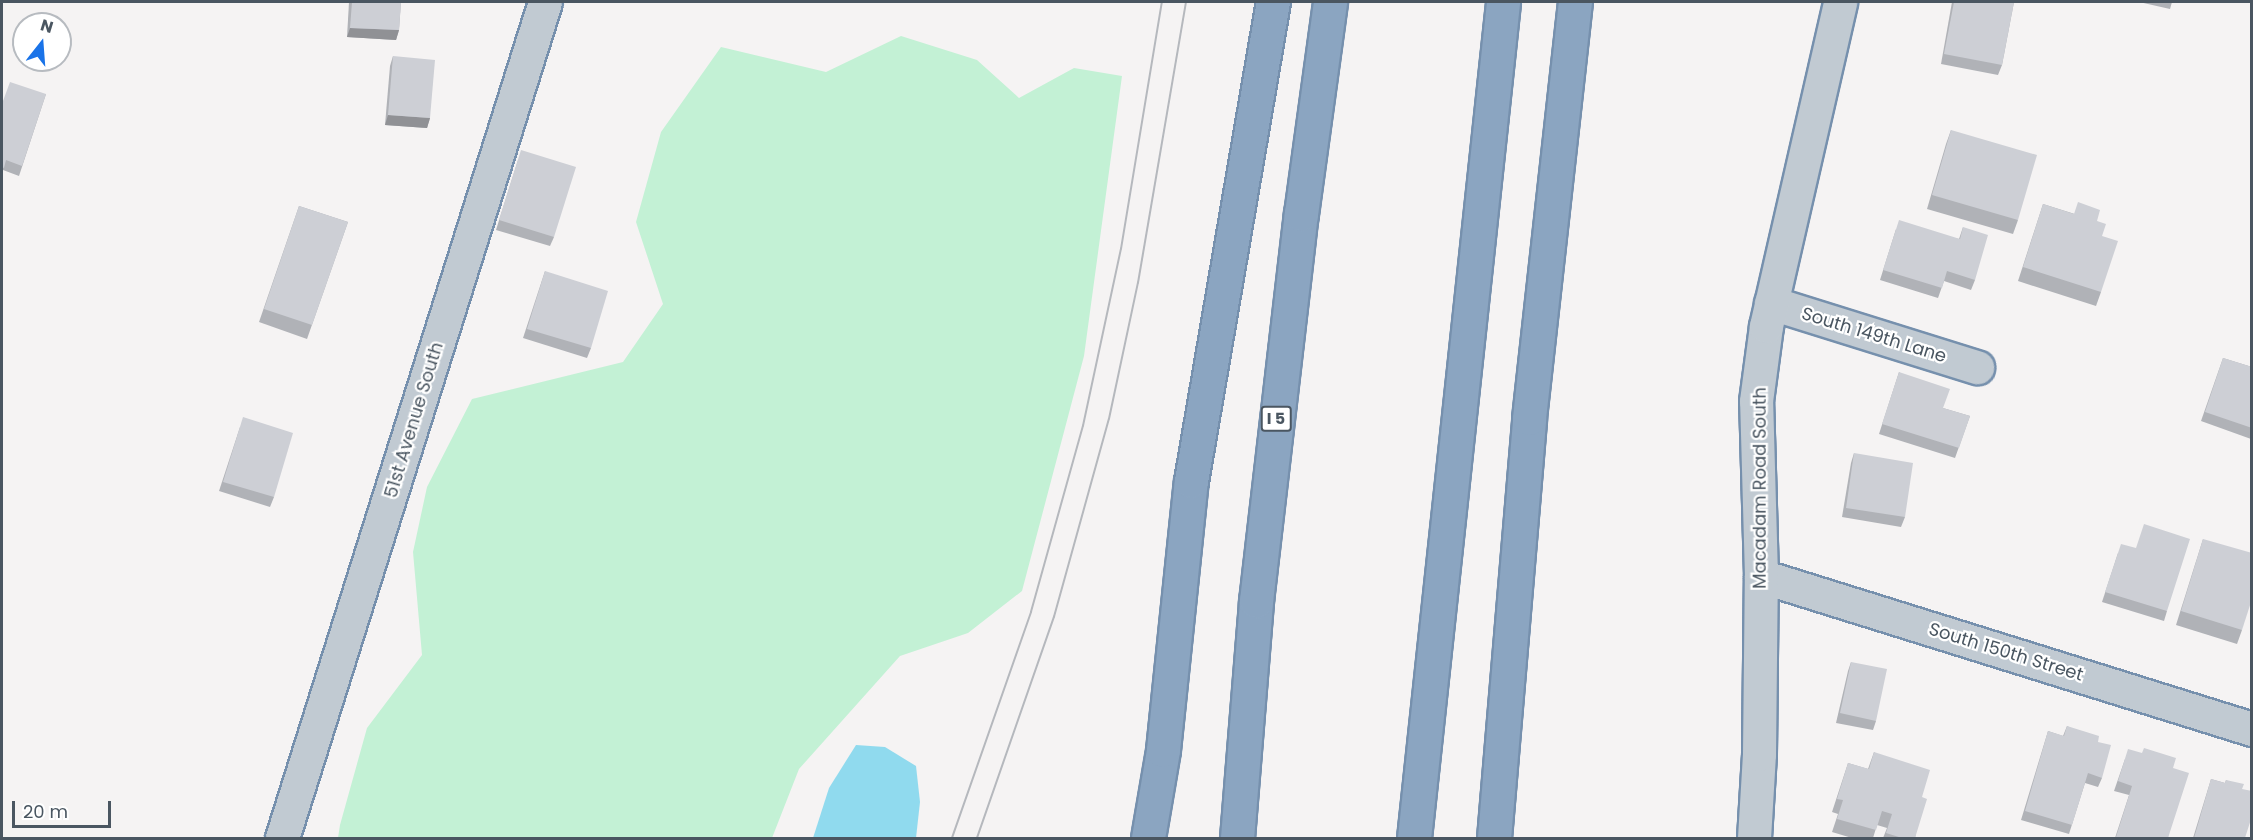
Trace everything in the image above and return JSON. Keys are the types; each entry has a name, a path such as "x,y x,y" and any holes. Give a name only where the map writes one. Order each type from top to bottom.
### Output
{"highway":[{"path":"1148,838 1162,750 1191,481 1273,2"},
{"name":"I 5","path":"1237,838 1257,590 1298,238 1330,2"},
{"path":"1414,838 1503,2"},
{"path":"1494,838 1529,418 1575,2"},
{"path":"1162,750 1162,838"}],"street":[{"name":"51st Avenue South","path":"282,838 545,2"},
{"name":"Macadam Road South","path":"1754,838 1759,754 1761,576 1756,401 1771,303 1840,2"},
{"name":"South 149th Lane","path":"1771,303 1977,367"},
{"name":"South 150th Street","path":"1761,576 2252,729"}],"green space":[{"path":"901,36 977,60 1019,98 1074,68 1122,76 1084,356 1022,591 968,633 900,656 799,769 772,838 338,838 367,728 422,655 413,552 427,487 472,399 623,362 663,304 636,222 661,132 721,47 826,72"}],"water":[{"path":"856,745 885,747 916,766 920,802 916,838 813,838 829,788"}],"building":[{"path":"352,2 401,2 399,30 350,28"},
{"path":"1954,2 2014,2 2002,65 1944,54"},
{"path":"393,56 435,60 430,118 388,115"},
{"path":"10,82 46,94 22,166 6,160 4,168 2,167 2,101"},
{"path":"1951,130 2037,155 2018,220 1932,195"},
{"path":"521,150 576,167 554,237 499,220"},
{"path":"2078,202 2100,210 2097,221 2106,224 2102,236 2118,241 2101,292 2023,267 2043,204 2074,214"},
{"path":"299,206 348,222 312,325 264,309"},
{"path":"1899,220 1960,239 1963,227 1988,235 1975,280 1947,271 1942,288 1883,270"},
{"path":"545,271 608,291 591,348 527,329"},
{"path":"2223,358 2252,367 2252,428 2205,412"},
{"path":"1899,372 1950,389 1943,408 1970,416 1959,448 1882,424"},
{"path":"243,417 293,433 274,497 223,482"},
{"path":"1854,453 1913,463 1905,517 1846,508"},
{"path":"2144,524 2190,539 2167,611 2105,592 2121,544 2136,548"},
{"path":"2203,539 2252,553 2252,599 2242,630 2181,611"},
{"path":"1851,662 1887,669 1876,721 1840,713"},
{"path":"2067,726 2099,736 2098,742 2111,745 2102,778 2088,773 2072,825 2025,811 2048,731 2064,736"},
{"path":"2144,748 2176,758 2173,768 2189,773 2168,838 2116,837 2132,786 2118,781 2128,749 2142,753"},
{"path":"1874,752 1930,770 1922,797 1927,799 1915,838 1902,838 1886,833 1892,814 1882,811 1876,830 1837,819 1843,800 1837,799 1848,763 1869,769"},
{"path":"2211,779 2225,783 2226,780 2244,784 2242,789 2252,791 2252,816 2245,838 2194,838"}],"tram line":[{"path":"952,838 1031,612 1083,426 1121,249 1162,2"},
{"path":"977,838 1054,617 1109,419 1138,283 1186,2"}]}
